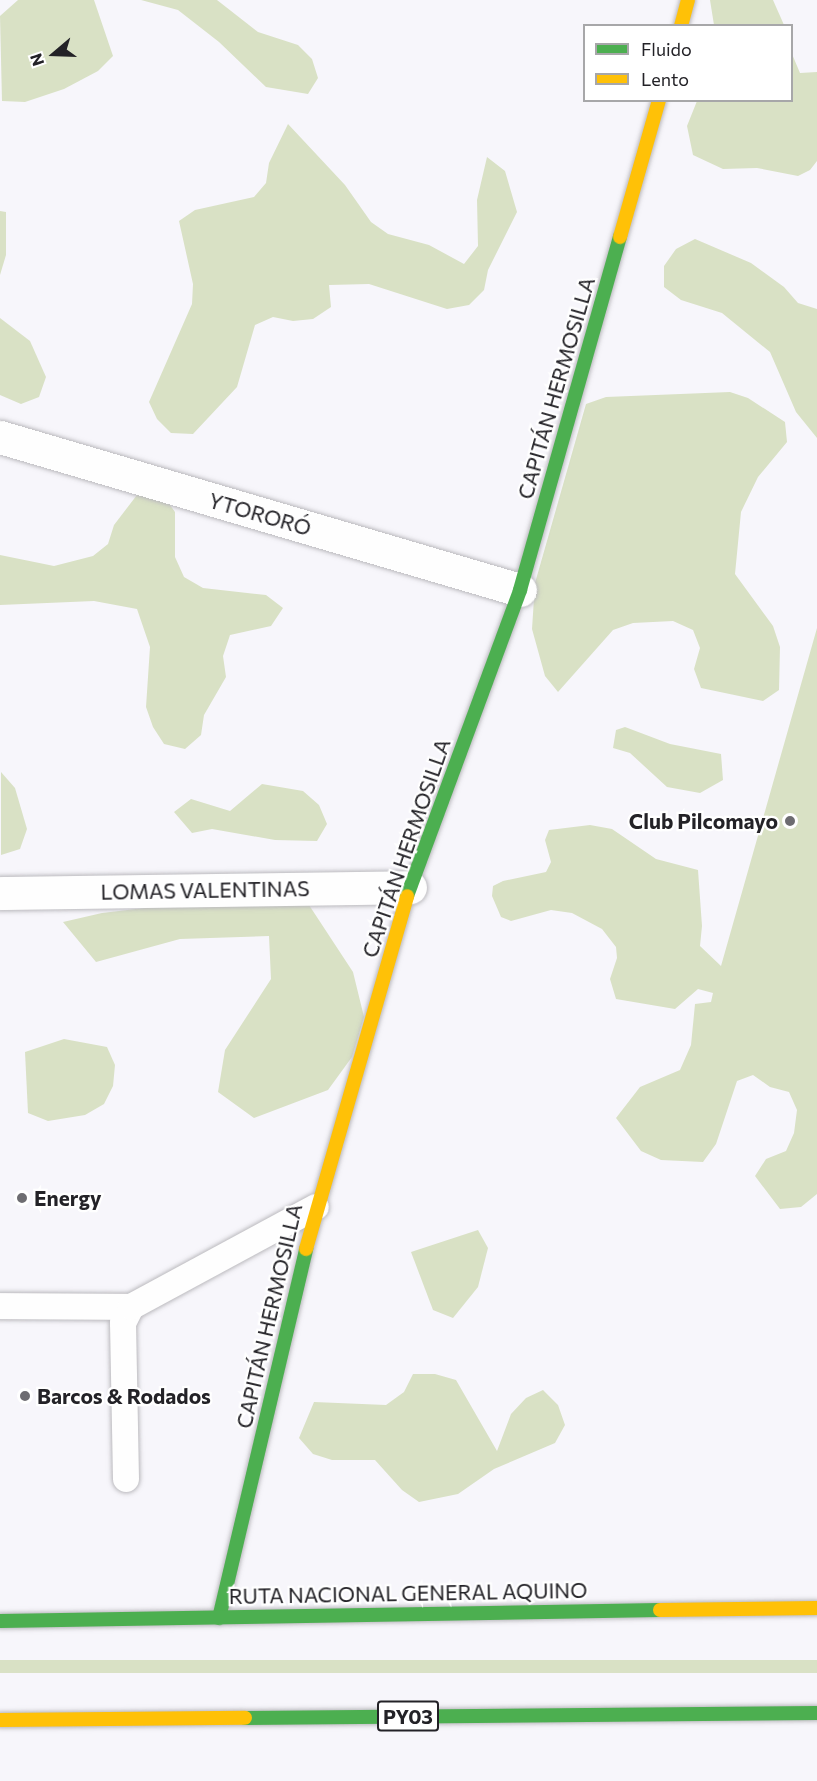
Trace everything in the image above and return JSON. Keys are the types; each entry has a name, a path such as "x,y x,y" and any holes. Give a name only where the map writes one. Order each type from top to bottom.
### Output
{"main road":[{"path":"682,24 688,0"},
{"name":"CAPITÁN HERMOSILLA","path":"219,1618 316,1206 410,887 520,590 658,102"},
{"name":"RUTA NACIONAL GENERAL AQUINO","path":"0,1621 817,1608"},
{"name":"PY03","path":"0,1720 817,1713"}],"street":[{"name":"YTORORÓ","path":"0,437 520,590"},
{"name":"LOMAS VALENTINAS","path":"0,893 410,887"}],"lane":[{"path":"0,1306 131,1307 316,1206"},
{"path":"126,1479 123,1323 131,1307"}],"green space":[{"path":"18,0 94,0 113,56 98,71 64,89 25,102 2,101 0,16"},
{"path":"141,0 217,0 258,32 298,45 312,59 318,78 308,94 266,87 219,42 178,10"},
{"path":"710,0 773,0 784,24 714,24"},
{"path":"793,56 800,73 817,72 817,161 810,170 798,176 757,168 723,169 693,155 687,126 697,102 793,102"},
{"path":"288,124 345,185 371,222 388,234 429,245 464,264 478,246 477,200 487,157 505,171 517,212 488,270 484,290 469,305 447,309 369,284 329,285 331,307 313,319 293,321 273,317 255,325 237,387 193,434 171,433 157,419 149,402 192,304 193,284 179,221 195,210 254,197 266,183 269,163"},
{"path":"0,211 6,212 6,255 0,275"},
{"path":"695,239 751,263 784,287 798,303 817,309 817,438 796,412 770,352 722,313 681,300 664,287 664,266 676,249"},
{"path":"0,318 30,341 46,377 39,397 21,404 0,395"},
{"path":"730,392 748,398 785,422 787,442 758,477 741,512 735,574 773,626 780,647 779,690 763,701 701,688 694,669 700,648 693,630 673,621 633,623 613,630 558,692 545,676 532,629 535,583 586,404 606,397"},
{"path":"140,491 160,491 175,512 175,557 184,577 203,588 266,595 283,608 271,626 230,635 223,656 226,677 204,715 201,735 185,749 164,744 153,727 146,707 150,647 137,609 94,601 0,605 0,555 54,566 93,556 108,544 114,525"},
{"path":"817,628 817,1194 801,1207 780,1209 755,1176 766,1159 786,1151 794,1133 797,1110 789,1092 770,1087 753,1075 737,1081 716,1144 703,1162 661,1160 641,1151 616,1118 640,1087 680,1070 691,1045 695,1004 711,1002 713,993 698,989 675,1009 616,999 610,979 617,958 616,947 602,929 572,913 551,910 511,921 501,917 492,896 493,886 503,881 546,872 551,862 545,840 549,830 590,825 612,829 656,859 698,870 702,926 700,946 721,966"},
{"path":"625,727 670,744 721,754 723,780 700,793 667,787 630,753 613,748 616,730"},
{"path":"1,772 15,788 27,829 20,849 1,855"},
{"path":"262,784 303,791 319,805 327,824 317,841 275,840 212,829 192,833 174,812 191,799 230,811"},
{"path":"271,893 309,905 353,972 364,1017 352,1057 328,1090 254,1118 218,1092 225,1050 271,979 269,936 180,939 96,962 63,922 102,913"},
{"path":"64,1039 107,1047 115,1065 113,1086 104,1104 85,1115 48,1121 28,1113 25,1052"},
{"path":"478,1230 488,1248 478,1287 453,1318 433,1310 411,1252"},
{"path":"413,1374 435,1374 456,1380 497,1451 511,1414 526,1398 543,1390 558,1405 565,1425 555,1443 494,1469 458,1494 419,1502 402,1490 375,1460 332,1460 313,1454 299,1438 314,1402 386,1405 404,1392"},
{"path":"0,1660 817,1660 817,1673 0,1673"}],"traffic: fast":[{"path":"407,896 520,590 620,237"},
{"path":"219,1618 306,1249"},
{"path":"0,1621 660,1610"},
{"path":"245,1718 817,1713"}],"traffic: slow":[{"path":"682,24 688,0"},
{"path":"620,237 658,102"},
{"path":"306,1249 407,896"},
{"path":"660,1610 817,1608"},
{"path":"0,1720 245,1718"}],"place":[{"name":"Club Pilcomayo","path":"790,821"},
{"name":"Energy","path":"22,1198"},
{"name":"Barcos & Rodados","path":"25,1396"}]}
